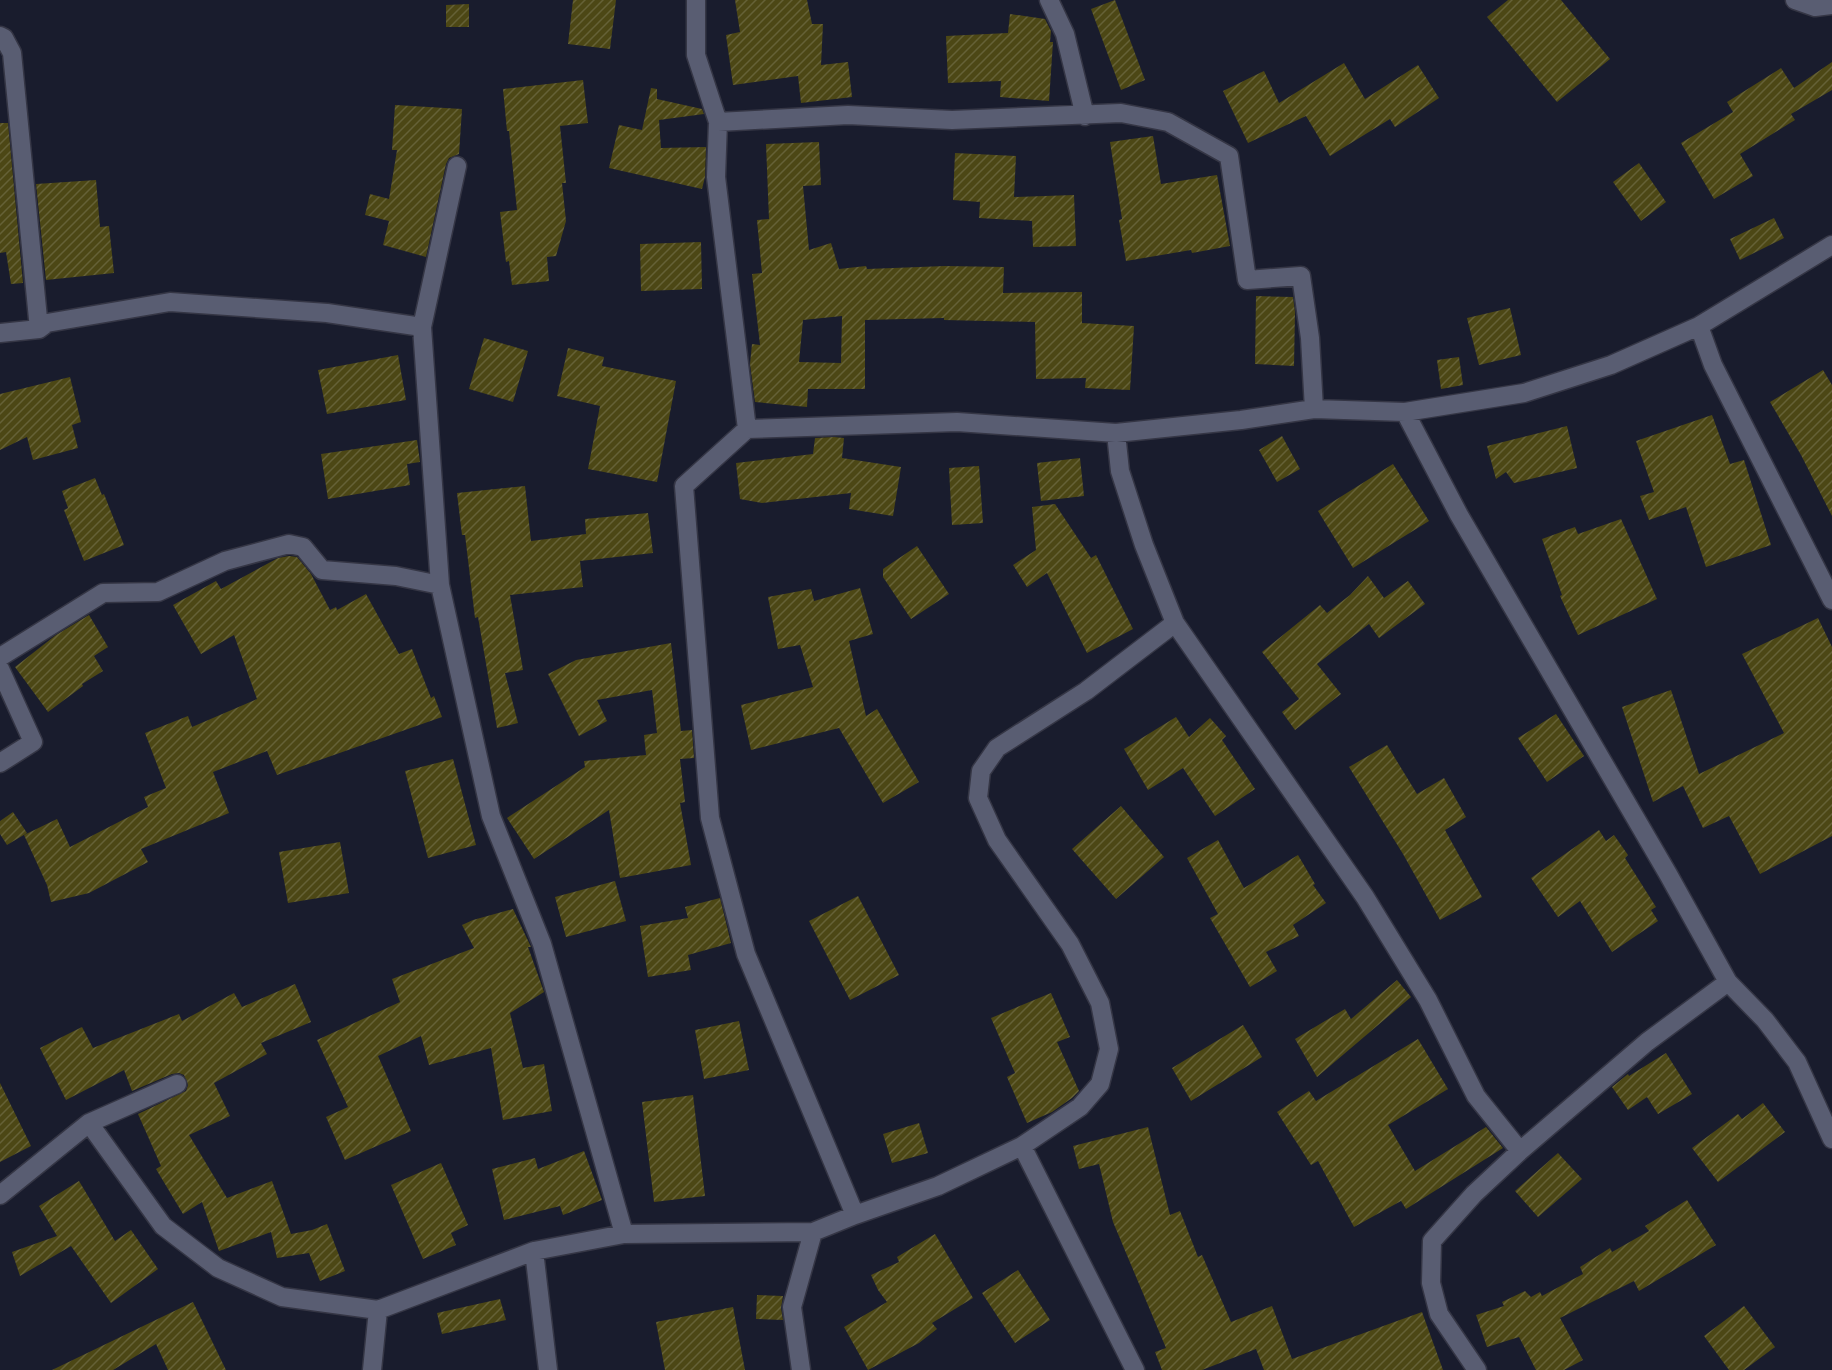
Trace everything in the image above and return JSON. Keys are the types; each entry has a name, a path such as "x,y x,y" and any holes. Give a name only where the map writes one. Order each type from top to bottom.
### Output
{"street":[{"path":"696,0 696,55 718,122 716,177 747,429"},
{"path":"1049,0 1065,34 1085,116"},
{"path":"1795,0 1815,7 1832,5"},
{"path":"0,36 4,38 12,53 39,329"},
{"path":"718,122 848,115 952,120 1121,113 1168,122 1229,156 1247,280 1301,276 1310,338 1314,409"},
{"path":"458,166 422,327 440,585 491,816 542,944 624,1234"},
{"path":"855,1215 746,954 710,818 684,486 747,429 957,422 1116,433 1241,420 1314,409 1405,412 1524,393 1611,365 1699,326 1832,245"},
{"path":"0,333 39,329 47,322 170,302 327,314 422,327"},
{"path":"1699,326 1713,365 1827,578 1832,600"},
{"path":"1405,412 1458,515 1668,874 1728,982 1765,1020 1797,1062 1832,1139"},
{"path":"1116,433 1120,471 1144,545 1175,622 1365,897 1428,999 1476,1096 1520,1151"},
{"path":"0,657 103,593 158,592 225,561 289,543 303,547 322,570 396,576 440,585"},
{"path":"89,1123 163,1226 218,1268 282,1297 378,1310 534,1251 624,1234 813,1232 938,1186 1022,1146 1080,1107 1100,1084 1109,1049 1100,1003 1070,944 997,840 978,798 981,771 997,748 1086,691 1175,622"},
{"path":"0,669 33,742 0,763"},
{"path":"1477,1370 1439,1314 1431,1283 1432,1240 1474,1194 1520,1151 1647,1042 1728,982"},
{"path":"0,1195 89,1123 177,1084"},
{"path":"1022,1146 1135,1370"},
{"path":"801,1370 792,1307 813,1232"},
{"path":"534,1251 548,1370"},
{"path":"372,1370 378,1310"}],"building":[{"path":"573,0 616,0 610,49 568,44"},
{"path":"735,0 807,0 812,24 823,24 821,65 848,62 852,97 801,103 798,76 733,85 726,35 740,32"},
{"path":"1115,0 1145,80 1121,90 1091,9"},
{"path":"1508,0 1561,0 1610,59 1557,102 1487,17"},
{"path":"469,4 469,27 446,27 446,5"},
{"path":"1010,14 1045,19 1051,31 1050,42 1053,42 1049,101 1000,97 1001,81 948,83 946,36 1008,33"},
{"path":"1832,62 1832,90 1791,114 1795,120 1740,154 1753,176 1714,199 1681,143 1733,112 1727,102 1781,68 1794,88"},
{"path":"1344,63 1365,99 1418,65 1439,98 1395,127 1390,119 1330,156 1306,116 1248,143 1223,91 1264,71 1279,103"},
{"path":"583,80 588,123 560,126 566,183 562,183 566,221 556,256 547,257 549,281 512,285 509,261 506,262 500,212 517,210 503,89"},
{"path":"651,88 657,89 657,99 702,109 704,114 659,120 661,148 706,147 705,177 702,189 609,168 619,125 642,130"},
{"path":"395,105 462,109 459,154 449,158 446,164 426,257 383,245 389,221 365,215 370,194 389,199 397,150 392,150"},
{"path":"0,123 8,123 23,283 11,284 6,252 0,253"},
{"path":"1153,136 1161,184 1217,175 1230,246 1126,261 1110,142"},
{"path":"819,142 821,185 803,186 809,250 831,243 839,269 866,266 867,269 945,266 1004,267 1003,293 1082,292 1082,323 1134,326 1130,390 1085,388 1086,378 1036,379 1035,322 944,320 944,318 865,320 865,389 808,389 807,407 755,402 750,364 752,344 760,345 752,274 762,273 757,220 769,219 766,144","holes":["842,316 841,363 799,362 803,320"]},
{"path":"955,153 1016,156 1014,197 1074,195 1076,246 1033,247 1032,221 979,218 980,202 953,200"},
{"path":"1639,163 1666,202 1641,221 1613,182"},
{"path":"96,180 100,227 109,226 114,273 46,280 36,184"},
{"path":"1774,218 1784,238 1740,260 1730,239"},
{"path":"701,242 702,289 641,291 640,244"},
{"path":"1256,296 1293,297 1294,366 1255,364"},
{"path":"1510,308 1521,355 1479,365 1467,318"},
{"path":"484,338 528,351 513,402 469,389"},
{"path":"568,348 604,357 602,366 676,381 657,482 588,469 600,406 557,396"},
{"path":"398,355 406,400 327,414 318,370"},
{"path":"1459,357 1463,385 1441,389 1437,360"},
{"path":"1823,370 1832,385 1832,516 1801,455 1770,402"},
{"path":"70,377 81,422 72,425 78,448 33,460 27,437 0,450 0,394"},
{"path":"1712,415 1730,464 1744,460 1771,545 1706,567 1686,507 1649,520 1640,496 1654,492 1636,441"},
{"path":"1567,426 1577,468 1514,483 1506,472 1496,479 1487,446"},
{"path":"1282,436 1300,469 1277,482 1259,450"},
{"path":"815,438 844,438 842,458 901,467 893,516 849,509 851,493 762,503 740,499 736,463 813,454"},
{"path":"417,440 420,462 407,464 410,485 328,499 321,454"},
{"path":"1080,458 1084,496 1041,501 1037,463"},
{"path":"1393,464 1429,521 1353,568 1318,511"},
{"path":"979,466 983,523 952,525 949,468"},
{"path":"95,478 102,495 104,494 124,545 84,561 64,510 68,508 62,491"},
{"path":"525,486 531,541 586,534 585,519 648,513 653,553 580,561 583,587 510,595 523,670 505,673 518,723 497,728 478,617 475,618 465,535 462,535 457,493"},
{"path":"1055,504 1091,558 1096,555 1133,629 1087,653 1047,573 1027,587 1013,565 1036,550 1032,507"},
{"path":"1621,519 1657,599 1578,635 1560,596 1562,595 1542,539 1575,527 1578,534"},
{"path":"917,546 949,594 911,619 883,577 883,569"},
{"path":"297,557 311,574 330,610 336,607 337,610 366,594 399,654 412,649 431,698 434,696 442,717 277,775 267,751 213,772 229,813 141,849 148,862 89,893 51,902 47,885 24,835 57,819 70,847 148,807 144,797 166,788 145,733 188,716 192,727 257,699 234,635 201,654 173,605 216,581 221,589 278,558"},
{"path":"1368,576 1384,598 1408,581 1425,604 1379,638 1369,624 1317,664 1341,694 1295,730 1282,712 1299,699 1262,652 1320,605 1327,613 1350,595"},
{"path":"860,588 873,634 849,641 866,716 877,709 919,782 883,803 839,728 751,750 741,705 813,687 800,645 778,649 768,597 811,589 814,601"},
{"path":"89,615 108,647 94,656 103,671 82,684 83,686 48,712 15,667 56,635"},
{"path":"1818,618 1832,647 1832,836 1760,874 1729,816 1703,828 1683,786 1653,802 1622,707 1671,690 1699,774 1784,733 1742,654"},
{"path":"671,643 681,731 692,730 694,758 680,759 685,802 680,803 691,865 620,878 609,810 534,859 507,818 585,767 584,761 646,755 644,735 657,733 652,690 597,700 607,721 579,736 548,674 576,660"},
{"path":"1556,714 1584,756 1547,782 1518,738"},
{"path":"1176,717 1189,737 1210,718 1226,736 1222,740 1255,789 1215,816 1183,768 1148,790 1124,749"},
{"path":"1387,745 1417,794 1444,778 1466,817 1445,830 1482,897 1440,920 1403,854 1349,767"},
{"path":"453,759 476,845 428,858 405,771"},
{"path":"1121,806 1164,857 1116,899 1072,849"},
{"path":"13,812 27,833 7,845 0,834 0,821"},
{"path":"1599,830 1606,841 1614,835 1628,855 1625,858 1656,907 1651,910 1658,921 1612,952 1580,901 1558,917 1531,878"},
{"path":"1218,840 1244,888 1298,855 1315,884 1313,885 1326,903 1293,925 1299,936 1266,952 1277,971 1250,987 1210,918 1218,914 1187,858"},
{"path":"340,842 349,893 288,903 279,852"},
{"path":"615,881 626,921 566,937 555,897"},
{"path":"858,896 899,975 850,1000 809,921"},
{"path":"720,898 731,943 688,955 691,970 648,977 640,926 688,918 685,907"},
{"path":"513,909 531,947 528,947 544,992 510,1013 523,1068 544,1064 552,1111 503,1120 491,1048 429,1065 421,1036 378,1056 411,1131 345,1160 326,1117 348,1107 317,1040 400,1002 392,979 474,948 462,925"},
{"path":"1397,980 1411,997 1317,1077 1295,1039 1345,1009 1351,1019"},
{"path":"295,984 311,1022 261,1043 267,1054 214,1083 230,1116 189,1135 227,1198 272,1181 291,1234 327,1224 345,1271 320,1281 309,1253 277,1258 271,1232 219,1251 202,1202 183,1214 156,1169 161,1166 138,1114 186,1091 188,1085 184,1075 172,1074 132,1091 124,1070 66,1100 40,1048 82,1027 93,1048 179,1014 182,1021 234,993 242,1007"},
{"path":"1051,993 1070,1037 1057,1042 1079,1091 1052,1112 1027,1123 1007,1077 1015,1073 991,1018"},
{"path":"739,1021 749,1070 704,1079 695,1030"},
{"path":"1243,1025 1262,1057 1191,1101 1172,1068"},
{"path":"1418,1039 1448,1089 1388,1125 1415,1171 1486,1127 1503,1148 1406,1209 1401,1201 1354,1227 1318,1161 1311,1165 1277,1112 1309,1091 1316,1101"},
{"path":"1666,1053 1692,1094 1658,1114 1647,1097 1628,1110 1612,1087 1628,1074 1629,1076"},
{"path":"0,1083 31,1146 0,1162"},
{"path":"693,1095 705,1196 654,1202 642,1102"},
{"path":"1763,1103 1785,1132 1718,1182 1692,1148 1738,1114 1742,1119"},
{"path":"919,1123 928,1153 892,1163 883,1134"},
{"path":"1148,1127 1170,1215 1180,1211 1198,1257 1202,1255 1231,1322 1272,1306 1292,1359 1422,1312 1443,1370 1264,1370 1256,1349 1202,1370 1162,1370 1155,1352 1166,1348 1113,1222 1099,1164 1079,1169 1073,1146"},
{"path":"584,1151 602,1200 563,1215 560,1206 504,1220 492,1169 535,1158 538,1169"},
{"path":"1558,1153 1582,1179 1538,1217 1515,1191"},
{"path":"441,1163 468,1225 451,1233 456,1245 423,1259 391,1185"},
{"path":"79,1181 115,1241 131,1230 158,1269 111,1303 71,1246 20,1276 12,1252 57,1236 39,1206"},
{"path":"1687,1200 1716,1245 1639,1291 1634,1281 1560,1318 1583,1360 1564,1370 1536,1370 1519,1337 1487,1347 1476,1315 1504,1306 1502,1302 1525,1291 1531,1297 1540,1292 1542,1296 1583,1274 1580,1267 1610,1248 1612,1252 1649,1231 1645,1226"},
{"path":"935,1234 973,1298 932,1323 937,1329 919,1343 868,1370 844,1327 887,1302 871,1275 899,1262 897,1257"},
{"path":"1018,1270 1050,1320 1015,1343 982,1293"},
{"path":"757,1295 783,1296 781,1308 783,1320 756,1319"},
{"path":"500,1299 506,1320 442,1334 437,1313"},
{"path":"193,1302 226,1370 168,1370 156,1344 113,1370 52,1370"},
{"path":"1744,1306 1775,1347 1744,1370 1729,1370 1704,1336"},
{"path":"733,1307 745,1370 665,1370 656,1322"}]}
